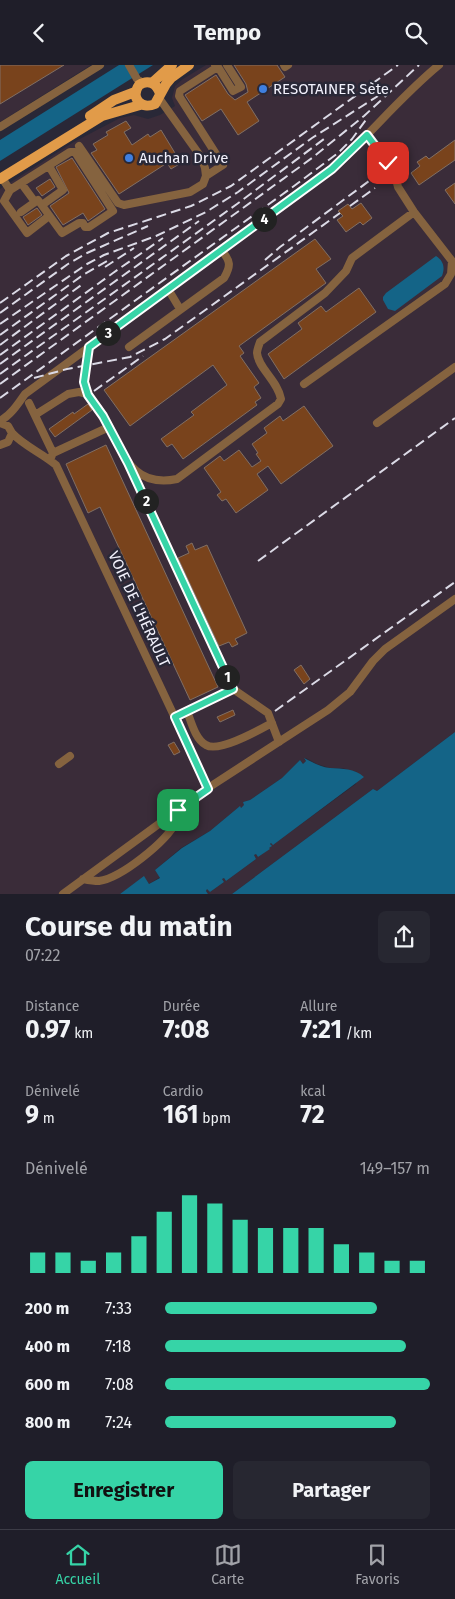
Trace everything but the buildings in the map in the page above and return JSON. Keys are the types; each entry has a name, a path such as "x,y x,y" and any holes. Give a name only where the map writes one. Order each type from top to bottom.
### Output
{"main road":[{"path":"1,176 114,100 172,65"},
{"path":"1,176 102,116 140,105 148,107 160,100 171,78 189,65"},
{"path":"141,84 158,87 160,100"},
{"path":"140,105 136,99 141,84"}],"street":[{"path":"0,127 100,65"},
{"path":"129,65 141,84"},
{"path":"206,176 223,165 179,94 180,91 217,66 233,91 241,87 227,65"},
{"path":"284,65 286,67 288,65"},
{"path":"0,422 6,418 24,394 332,169 416,84 438,65"},
{"path":"79,147 118,203 124,205 190,192 203,184 206,176 205,168 201,157 160,100"},
{"path":"184,132 197,124"},
{"path":"189,140 202,132"},
{"path":"304,384 445,283 451,274 452,261 414,212 398,187 394,171 367,135"},
{"path":"22,183 53,219 62,233 79,223 89,227 100,217 113,211 113,209 75,152 70,152 39,175 22,183 10,190 4,201 27,233 53,219"},
{"path":"30,160 39,175"},
{"path":"22,212 63,190 49,166"},
{"path":"1,176 10,190"},
{"path":"128,463 141,475 153,480 165,482 176,479 278,404 281,399 279,389 259,361 256,352 260,342 325,293 346,271 352,258 414,212"},
{"path":"128,347 224,278 230,268 229,259 221,250"},
{"path":"168,289 180,309"},
{"path":"89,347 84,382 88,395 103,416 128,463 233,689 268,713 279,742"},
{"path":"377,423 455,367"},
{"path":"35,415 68,395 79,391 88,395"},
{"path":"29,403 52,457 108,427"},
{"path":"2,445 8,442 12,432 12,420 16,406"},
{"name":"VOIE DE L'HÉRAULT","path":"0,422 8,426 19,441 34,450 52,457 208,789"},
{"path":"2,445 34,450"},
{"path":"63,894 208,789 334,705 350,692 373,661 385,649 455,599"},
{"path":"175,717 233,689"},
{"path":"186,711 198,738 205,745 213,748 224,746 272,723"},
{"path":"59,764 70,756"},
{"path":"83,879 98,881 108,878 141,859 160,842 177,821 178,810"}],"shaded area":[{"path":"0,65 91,65 0,122"},
{"path":"206,65 455,65 455,732 377,791 373,789 232,894 208,894 206,891 208,889 210,892 224,882 222,879 224,878 226,881 256,859 254,855 256,854 258,857 269,849 272,842 274,844 356,784 357,772 342,768 330,768 306,758 303,764 300,760 282,778 250,800 243,802 245,805 241,808 239,807 210,831 181,848 155,870 160,877 149,884 144,877 120,894 0,894 0,189 72,143 120,118 134,115 148,119 160,115 175,106 172,98 175,86"}],"water":[{"path":"119,65 153,65 0,161 0,140"},
{"path":"436,256 443,265 442,276 395,311 388,309 383,300 386,293"},
{"path":"455,732 455,894 232,894 373,789 377,791"},
{"path":"304,758 323,767 352,770 364,777 273,845 271,843 270,849 258,857 256,854 254,855 256,859 226,881 224,878 222,879 224,882 210,892 207,889 208,894 120,894 144,876 149,884 160,878 155,870 182,848 210,831 240,806 241,808 244,805 243,802 250,800 282,778 300,760 303,764 306,761"}],"railway":[{"path":"0,303 66,256 108,233 191,206 231,186 398,65"},
{"path":"0,384 312,158 364,116 419,65"},
{"path":"0,324 87,264 104,255 156,236 206,212 238,192 312,138 378,96"},
{"path":"0,398 338,153 352,139 368,117"},
{"path":"0,374 237,204 324,139"},
{"path":"265,260 369,181"},
{"path":"350,206 375,188"},
{"path":"34,378 67,369 130,357 165,339 340,213"},
{"path":"0,364 199,221"},
{"path":"0,313 68,264 87,253 148,226"},
{"path":"0,355 163,238"},
{"path":"105,267 134,248"},
{"path":"0,335 83,275 109,260"},
{"path":"0,345 84,283"},
{"path":"94,391 143,356"},
{"path":"258,561 455,418"},
{"path":"275,711 455,582"}],"place":[{"name":"RESOTAINER Sète","path":"263,89"},
{"name":"Auchan Drive","path":"129,158"}],"route":[{"path":"178,810 208,789 175,717 233,689 128,463 103,416 88,395 84,382 89,347 332,169 367,135 388,163"}]}
